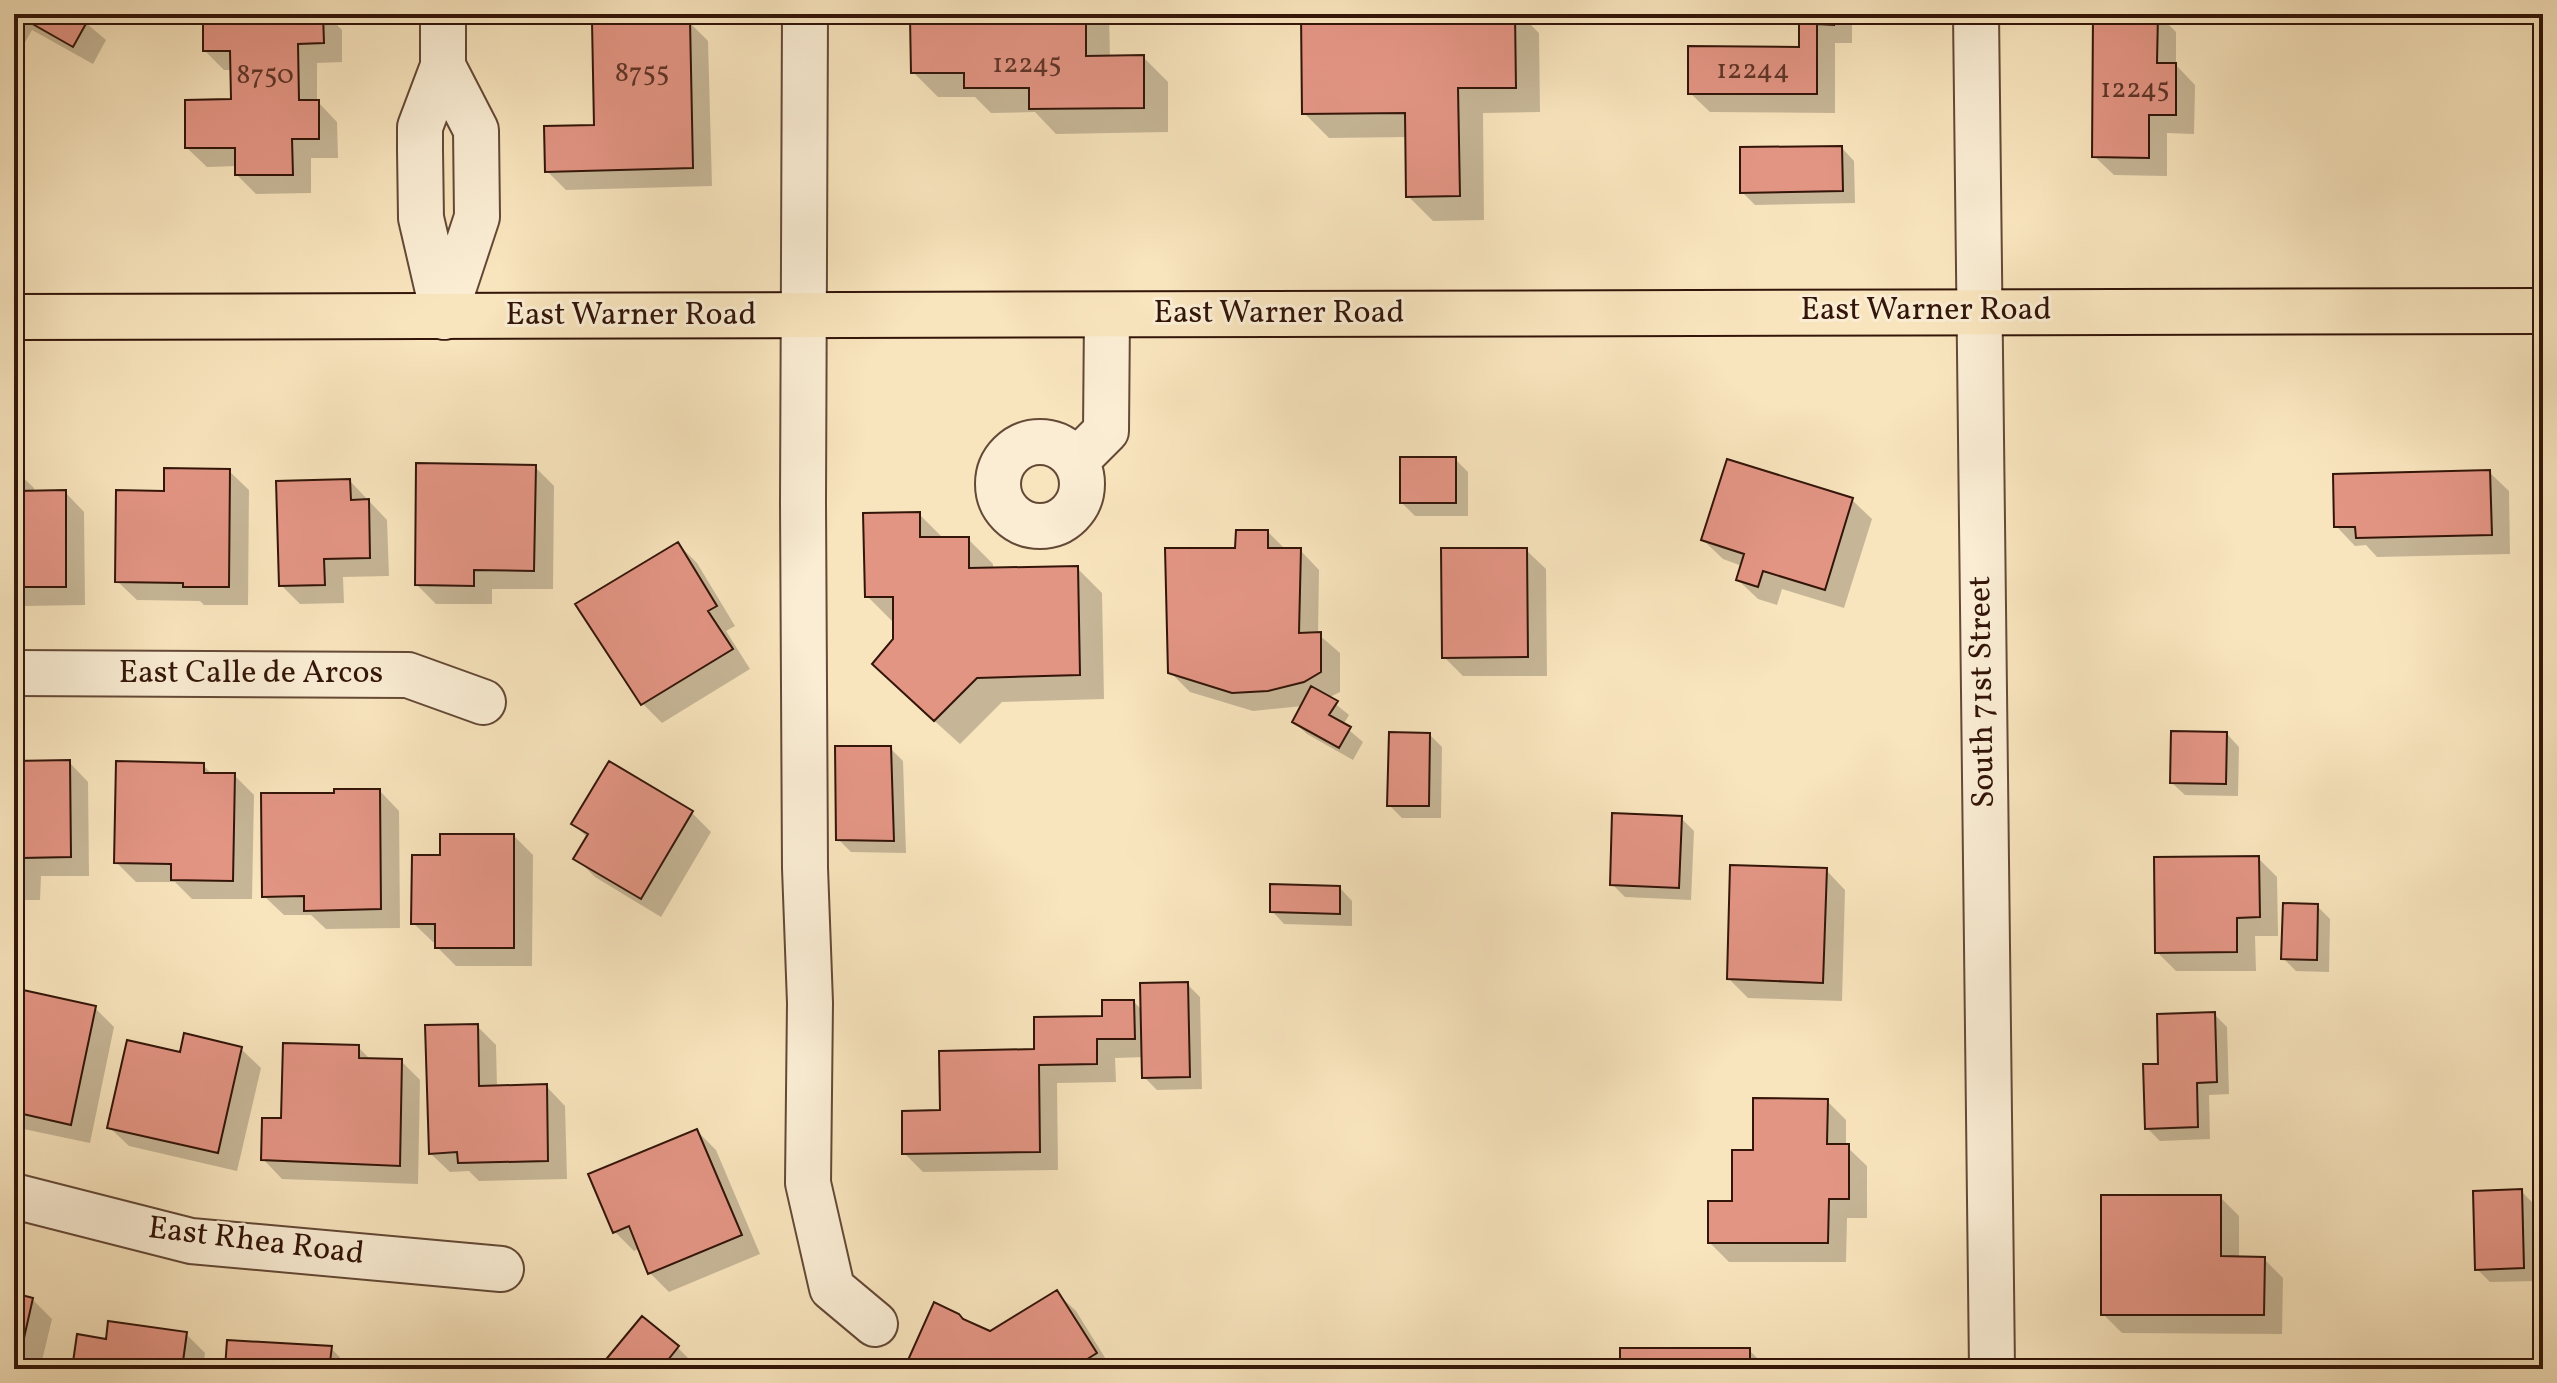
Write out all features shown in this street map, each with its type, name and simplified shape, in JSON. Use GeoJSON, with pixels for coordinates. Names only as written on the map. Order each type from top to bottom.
{"type":"FeatureCollection","features":[{"type":"Feature","properties":{"kind":"main road","name":"East Warner Road"},"geometry":{"type":"LineString","coordinates":[[14,317],[2543,311]]}},
{"type":"Feature","properties":{"kind":"street"},"geometry":{"type":"LineString","coordinates":[[443,14],[443,66],[420,127],[420,150],[421,218],[444,317]]}},
{"type":"Feature","properties":{"kind":"street"},"geometry":{"type":"LineString","coordinates":[[805,14],[805,868],[810,1003],[808,1183],[832,1288],[875,1324]]}},
{"type":"Feature","properties":{"kind":"street","name":"South 71st Street"},"geometry":{"type":"LineString","coordinates":[[1976,14],[1992,1369]]}},
{"type":"Feature","properties":{"kind":"street"},"geometry":{"type":"LineString","coordinates":[[443,66],[476,130],[477,217],[444,317]]}},
{"type":"Feature","properties":{"kind":"street"},"geometry":{"type":"LineString","coordinates":[[420,150],[476,150]]}},
{"type":"Feature","properties":{"kind":"street"},"geometry":{"type":"LineString","coordinates":[[1076,461],[1106,431],[1107,315]]}},
{"type":"Feature","properties":{"kind":"street","name":"East Calle de Arcos"},"geometry":{"type":"LineString","coordinates":[[14,673],[408,675],[483,702]]}},
{"type":"Feature","properties":{"kind":"street","name":"East Rhea Road"},"geometry":{"type":"LineString","coordinates":[[14,1196],[191,1241],[501,1269]]}},
{"type":"Feature","properties":{"kind":"building"},"geometry":{"type":"Polygon","coordinates":[[[15,14],[78,14],[88,20],[73,47],[15,14]]]}},
{"type":"Feature","properties":{"kind":"building"},"geometry":{"type":"Polygon","coordinates":[[[203,14],[323,14],[324,43],[298,44],[299,100],[319,100],[319,139],[292,139],[293,175],[235,175],[235,148],[185,148],[185,100],[231,99],[230,51],[203,51],[203,14]]]}},
{"type":"Feature","properties":{"kind":"building"},"geometry":{"type":"Polygon","coordinates":[[[914,14],[1086,14],[1086,56],[1144,55],[1144,108],[1029,109],[1029,88],[964,88],[964,73],[911,73],[910,18],[914,18],[914,14]]]}},
{"type":"Feature","properties":{"kind":"building"},"geometry":{"type":"Polygon","coordinates":[[[1301,14],[1515,14],[1516,88],[1458,88],[1460,196],[1406,197],[1405,113],[1302,114],[1301,14]]]}},
{"type":"Feature","properties":{"kind":"building"},"geometry":{"type":"Polygon","coordinates":[[[1799,14],[1834,14],[1834,25],[1817,24],[1817,94],[1688,94],[1688,46],[1799,47],[1799,14]]]}},
{"type":"Feature","properties":{"kind":"building"},"geometry":{"type":"Polygon","coordinates":[[[2093,14],[2158,14],[2157,63],[2176,63],[2176,115],[2149,115],[2149,158],[2092,157],[2093,14]]]}},
{"type":"Feature","properties":{"kind":"building"},"geometry":{"type":"Polygon","coordinates":[[[690,20],[693,168],[545,172],[544,126],[594,125],[592,22],[690,20]]]}},
{"type":"Feature","properties":{"kind":"building"},"geometry":{"type":"Polygon","coordinates":[[[1842,146],[1843,191],[1740,193],[1740,147],[1842,146]]]}},
{"type":"Feature","properties":{"kind":"building"},"geometry":{"type":"Polygon","coordinates":[[[1400,457],[1456,457],[1456,503],[1400,503],[1400,457]]]}},
{"type":"Feature","properties":{"kind":"building"},"geometry":{"type":"Polygon","coordinates":[[[1727,459],[1853,498],[1825,590],[1763,571],[1758,587],[1736,580],[1744,554],[1701,540],[1727,459]]]}},
{"type":"Feature","properties":{"kind":"building"},"geometry":{"type":"Polygon","coordinates":[[[416,463],[536,465],[534,571],[474,570],[474,586],[415,585],[416,463]]]}},
{"type":"Feature","properties":{"kind":"building"},"geometry":{"type":"Polygon","coordinates":[[[14,467],[16,491],[66,490],[66,587],[14,587],[14,467]]]}},
{"type":"Feature","properties":{"kind":"building"},"geometry":{"type":"Polygon","coordinates":[[[164,468],[230,469],[229,587],[115,582],[116,490],[164,491],[164,468]]]}},
{"type":"Feature","properties":{"kind":"building"},"geometry":{"type":"Polygon","coordinates":[[[2490,470],[2492,535],[2356,538],[2355,527],[2334,527],[2333,474],[2490,470]]]}},
{"type":"Feature","properties":{"kind":"building"},"geometry":{"type":"Polygon","coordinates":[[[350,479],[351,500],[369,499],[370,558],[324,559],[325,585],[279,586],[276,481],[350,479]]]}},
{"type":"Feature","properties":{"kind":"building"},"geometry":{"type":"Polygon","coordinates":[[[920,512],[920,537],[969,537],[969,568],[1078,566],[1080,675],[977,678],[934,721],[872,664],[893,639],[893,597],[865,597],[863,513],[920,512]]]}},
{"type":"Feature","properties":{"kind":"building"},"geometry":{"type":"Polygon","coordinates":[[[1236,530],[1268,530],[1268,548],[1301,548],[1299,633],[1321,632],[1321,672],[1304,682],[1268,691],[1232,693],[1168,673],[1165,548],[1235,548],[1236,530]]]}},
{"type":"Feature","properties":{"kind":"building"},"geometry":{"type":"Polygon","coordinates":[[[678,542],[717,606],[708,611],[733,649],[641,705],[575,604],[678,542]]]}},
{"type":"Feature","properties":{"kind":"building"},"geometry":{"type":"Polygon","coordinates":[[[1441,548],[1527,548],[1528,657],[1442,658],[1441,548]]]}},
{"type":"Feature","properties":{"kind":"building"},"geometry":{"type":"Polygon","coordinates":[[[1311,686],[1338,701],[1329,715],[1351,727],[1339,748],[1292,722],[1311,686]]]}},
{"type":"Feature","properties":{"kind":"building"},"geometry":{"type":"Polygon","coordinates":[[[2171,731],[2227,732],[2226,784],[2170,783],[2171,731]]]}},
{"type":"Feature","properties":{"kind":"building"},"geometry":{"type":"Polygon","coordinates":[[[1389,732],[1430,733],[1429,806],[1387,806],[1389,732]]]}},
{"type":"Feature","properties":{"kind":"building"},"geometry":{"type":"Polygon","coordinates":[[[835,746],[891,746],[894,841],[836,840],[835,746]]]}},
{"type":"Feature","properties":{"kind":"building"},"geometry":{"type":"Polygon","coordinates":[[[70,760],[71,857],[22,858],[21,882],[14,882],[14,761],[70,760]]]}},
{"type":"Feature","properties":{"kind":"building"},"geometry":{"type":"Polygon","coordinates":[[[116,761],[204,763],[204,773],[235,773],[233,881],[171,880],[171,864],[114,863],[116,761]]]}},
{"type":"Feature","properties":{"kind":"building"},"geometry":{"type":"Polygon","coordinates":[[[609,761],[693,811],[641,899],[573,859],[588,834],[571,824],[609,761]]]}},
{"type":"Feature","properties":{"kind":"building"},"geometry":{"type":"Polygon","coordinates":[[[334,789],[380,789],[381,909],[304,911],[304,896],[262,897],[261,793],[334,793],[334,789]]]}},
{"type":"Feature","properties":{"kind":"building"},"geometry":{"type":"Polygon","coordinates":[[[1612,813],[1682,816],[1679,888],[1610,885],[1612,813]]]}},
{"type":"Feature","properties":{"kind":"building"},"geometry":{"type":"Polygon","coordinates":[[[440,834],[514,834],[514,948],[435,948],[435,924],[411,924],[412,855],[440,855],[440,834]]]}},
{"type":"Feature","properties":{"kind":"building"},"geometry":{"type":"Polygon","coordinates":[[[2259,856],[2260,917],[2237,918],[2237,952],[2155,953],[2154,857],[2259,856]]]}},
{"type":"Feature","properties":{"kind":"building"},"geometry":{"type":"Polygon","coordinates":[[[1730,865],[1827,868],[1823,983],[1727,979],[1730,865]]]}},
{"type":"Feature","properties":{"kind":"building"},"geometry":{"type":"Polygon","coordinates":[[[1270,884],[1340,886],[1340,914],[1270,912],[1270,884]]]}},
{"type":"Feature","properties":{"kind":"building"},"geometry":{"type":"Polygon","coordinates":[[[2283,903],[2318,904],[2317,960],[2281,959],[2283,903]]]}},
{"type":"Feature","properties":{"kind":"building"},"geometry":{"type":"Polygon","coordinates":[[[1188,982],[1190,1077],[1142,1078],[1140,983],[1188,982]]]}},
{"type":"Feature","properties":{"kind":"building"},"geometry":{"type":"Polygon","coordinates":[[[14,988],[96,1006],[71,1125],[14,1112],[14,988]]]}},
{"type":"Feature","properties":{"kind":"building"},"geometry":{"type":"Polygon","coordinates":[[[1102,1000],[1134,1000],[1135,1039],[1097,1039],[1097,1064],[1039,1065],[1040,1152],[902,1154],[902,1111],[940,1110],[939,1051],[1034,1049],[1034,1017],[1102,1016],[1102,1000]]]}},
{"type":"Feature","properties":{"kind":"building"},"geometry":{"type":"Polygon","coordinates":[[[2215,1012],[2217,1082],[2197,1083],[2198,1127],[2145,1129],[2143,1064],[2158,1064],[2157,1014],[2215,1012]]]}},
{"type":"Feature","properties":{"kind":"building"},"geometry":{"type":"Polygon","coordinates":[[[478,1024],[479,1086],[547,1084],[548,1161],[458,1163],[457,1152],[429,1154],[425,1025],[478,1024]]]}},
{"type":"Feature","properties":{"kind":"building"},"geometry":{"type":"Polygon","coordinates":[[[184,1033],[242,1047],[218,1153],[107,1128],[127,1040],[180,1052],[184,1033]]]}},
{"type":"Feature","properties":{"kind":"building"},"geometry":{"type":"Polygon","coordinates":[[[283,1043],[359,1045],[359,1058],[402,1059],[400,1166],[261,1160],[262,1118],[281,1118],[283,1043]]]}},
{"type":"Feature","properties":{"kind":"building"},"geometry":{"type":"Polygon","coordinates":[[[1753,1098],[1828,1099],[1827,1144],[1849,1144],[1849,1199],[1829,1199],[1828,1243],[1708,1243],[1708,1201],[1732,1201],[1732,1150],[1753,1150],[1753,1098]]]}},
{"type":"Feature","properties":{"kind":"building"},"geometry":{"type":"Polygon","coordinates":[[[697,1129],[742,1235],[648,1274],[629,1226],[613,1233],[588,1174],[697,1129]]]}},
{"type":"Feature","properties":{"kind":"building"},"geometry":{"type":"Polygon","coordinates":[[[2522,1189],[2524,1268],[2475,1270],[2473,1191],[2522,1189]]]}},
{"type":"Feature","properties":{"kind":"building"},"geometry":{"type":"Polygon","coordinates":[[[2101,1195],[2221,1195],[2221,1256],[2265,1257],[2264,1315],[2101,1315],[2101,1195]]]}},
{"type":"Feature","properties":{"kind":"building"},"geometry":{"type":"Polygon","coordinates":[[[1057,1290],[1097,1353],[1071,1369],[904,1369],[934,1302],[990,1331],[1057,1290]]]}},
{"type":"Feature","properties":{"kind":"building"},"geometry":{"type":"Polygon","coordinates":[[[14,1293],[33,1298],[17,1369],[14,1369],[14,1293]]]}},
{"type":"Feature","properties":{"kind":"building"},"geometry":{"type":"Polygon","coordinates":[[[642,1316],[679,1346],[668,1360],[680,1369],[598,1369],[642,1316]]]}},
{"type":"Feature","properties":{"kind":"building"},"geometry":{"type":"Polygon","coordinates":[[[108,1321],[187,1332],[182,1369],[72,1369],[77,1334],[106,1339],[108,1321]]]}},
{"type":"Feature","properties":{"kind":"building"},"geometry":{"type":"Polygon","coordinates":[[[227,1340],[332,1346],[330,1362],[358,1364],[358,1369],[225,1369],[227,1340]]]}},
{"type":"Feature","properties":{"kind":"building"},"geometry":{"type":"Polygon","coordinates":[[[1620,1348],[1750,1348],[1750,1369],[1620,1369],[1620,1348]]]}}]}
